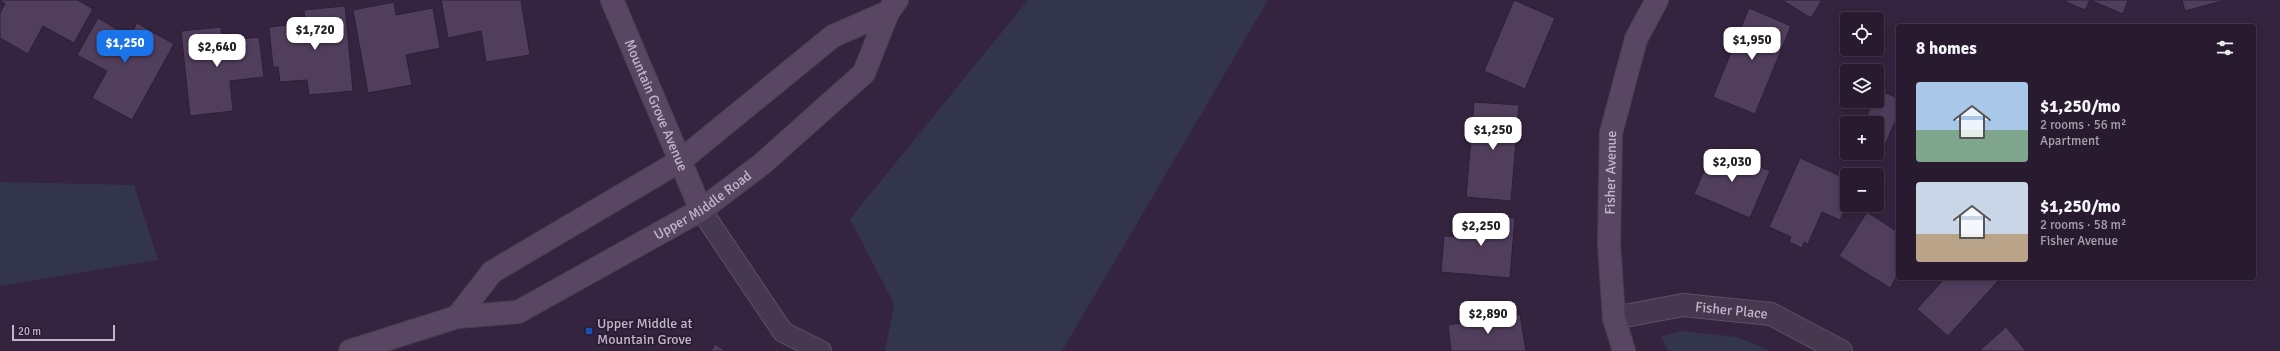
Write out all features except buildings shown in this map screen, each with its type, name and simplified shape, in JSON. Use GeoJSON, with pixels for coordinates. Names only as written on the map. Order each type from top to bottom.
{"type":"FeatureCollection","features":[{"type":"Feature","properties":{"kind":"main road","name":"Mountain Grove Avenue"},"geometry":{"type":"LineString","coordinates":[[612,0],[701,210]]}},
{"type":"Feature","properties":{"kind":"main road","name":"Fisher Avenue"},"geometry":{"type":"LineString","coordinates":[[1624,351],[1614,318],[1609,244],[1611,132],[1636,39],[1657,0]]}},
{"type":"Feature","properties":{"kind":"main road","name":"Upper Middle Road"},"geometry":{"type":"LineString","coordinates":[[458,317],[492,272],[680,162],[833,36],[893,6]]}},
{"type":"Feature","properties":{"kind":"main road","name":"Upper Middle Road"},"geometry":{"type":"LineString","coordinates":[[350,351],[458,317],[518,312],[701,210],[762,164],[864,72],[893,6]]}},
{"type":"Feature","properties":{"kind":"street","name":"Fisher Place"},"geometry":{"type":"LineString","coordinates":[[1614,318],[1683,305],[1771,314],[1841,351]]}},
{"type":"Feature","properties":{"kind":"lane"},"geometry":{"type":"LineString","coordinates":[[701,210],[783,332],[822,351]]}},
{"type":"Feature","properties":{"kind":"shaded area"},"geometry":{"type":"Polygon","coordinates":[[[1028,0],[1268,0],[1062,351],[885,351],[894,304],[850,219],[1028,0]]]}},
{"type":"Feature","properties":{"kind":"shaded area"},"geometry":{"type":"Polygon","coordinates":[[[0,182],[134,185],[158,260],[0,286],[0,182]]]}},
{"type":"Feature","properties":{"kind":"shaded area"},"geometry":{"type":"Polygon","coordinates":[[[1682,331],[1737,337],[1770,351],[1668,351],[1661,336],[1682,331]]]}},
{"type":"Feature","properties":{"kind":"place","name":"Upper Middle at Mountain Grove"},"geometry":{"type":"Point","coordinates":[589,331]}}]}
